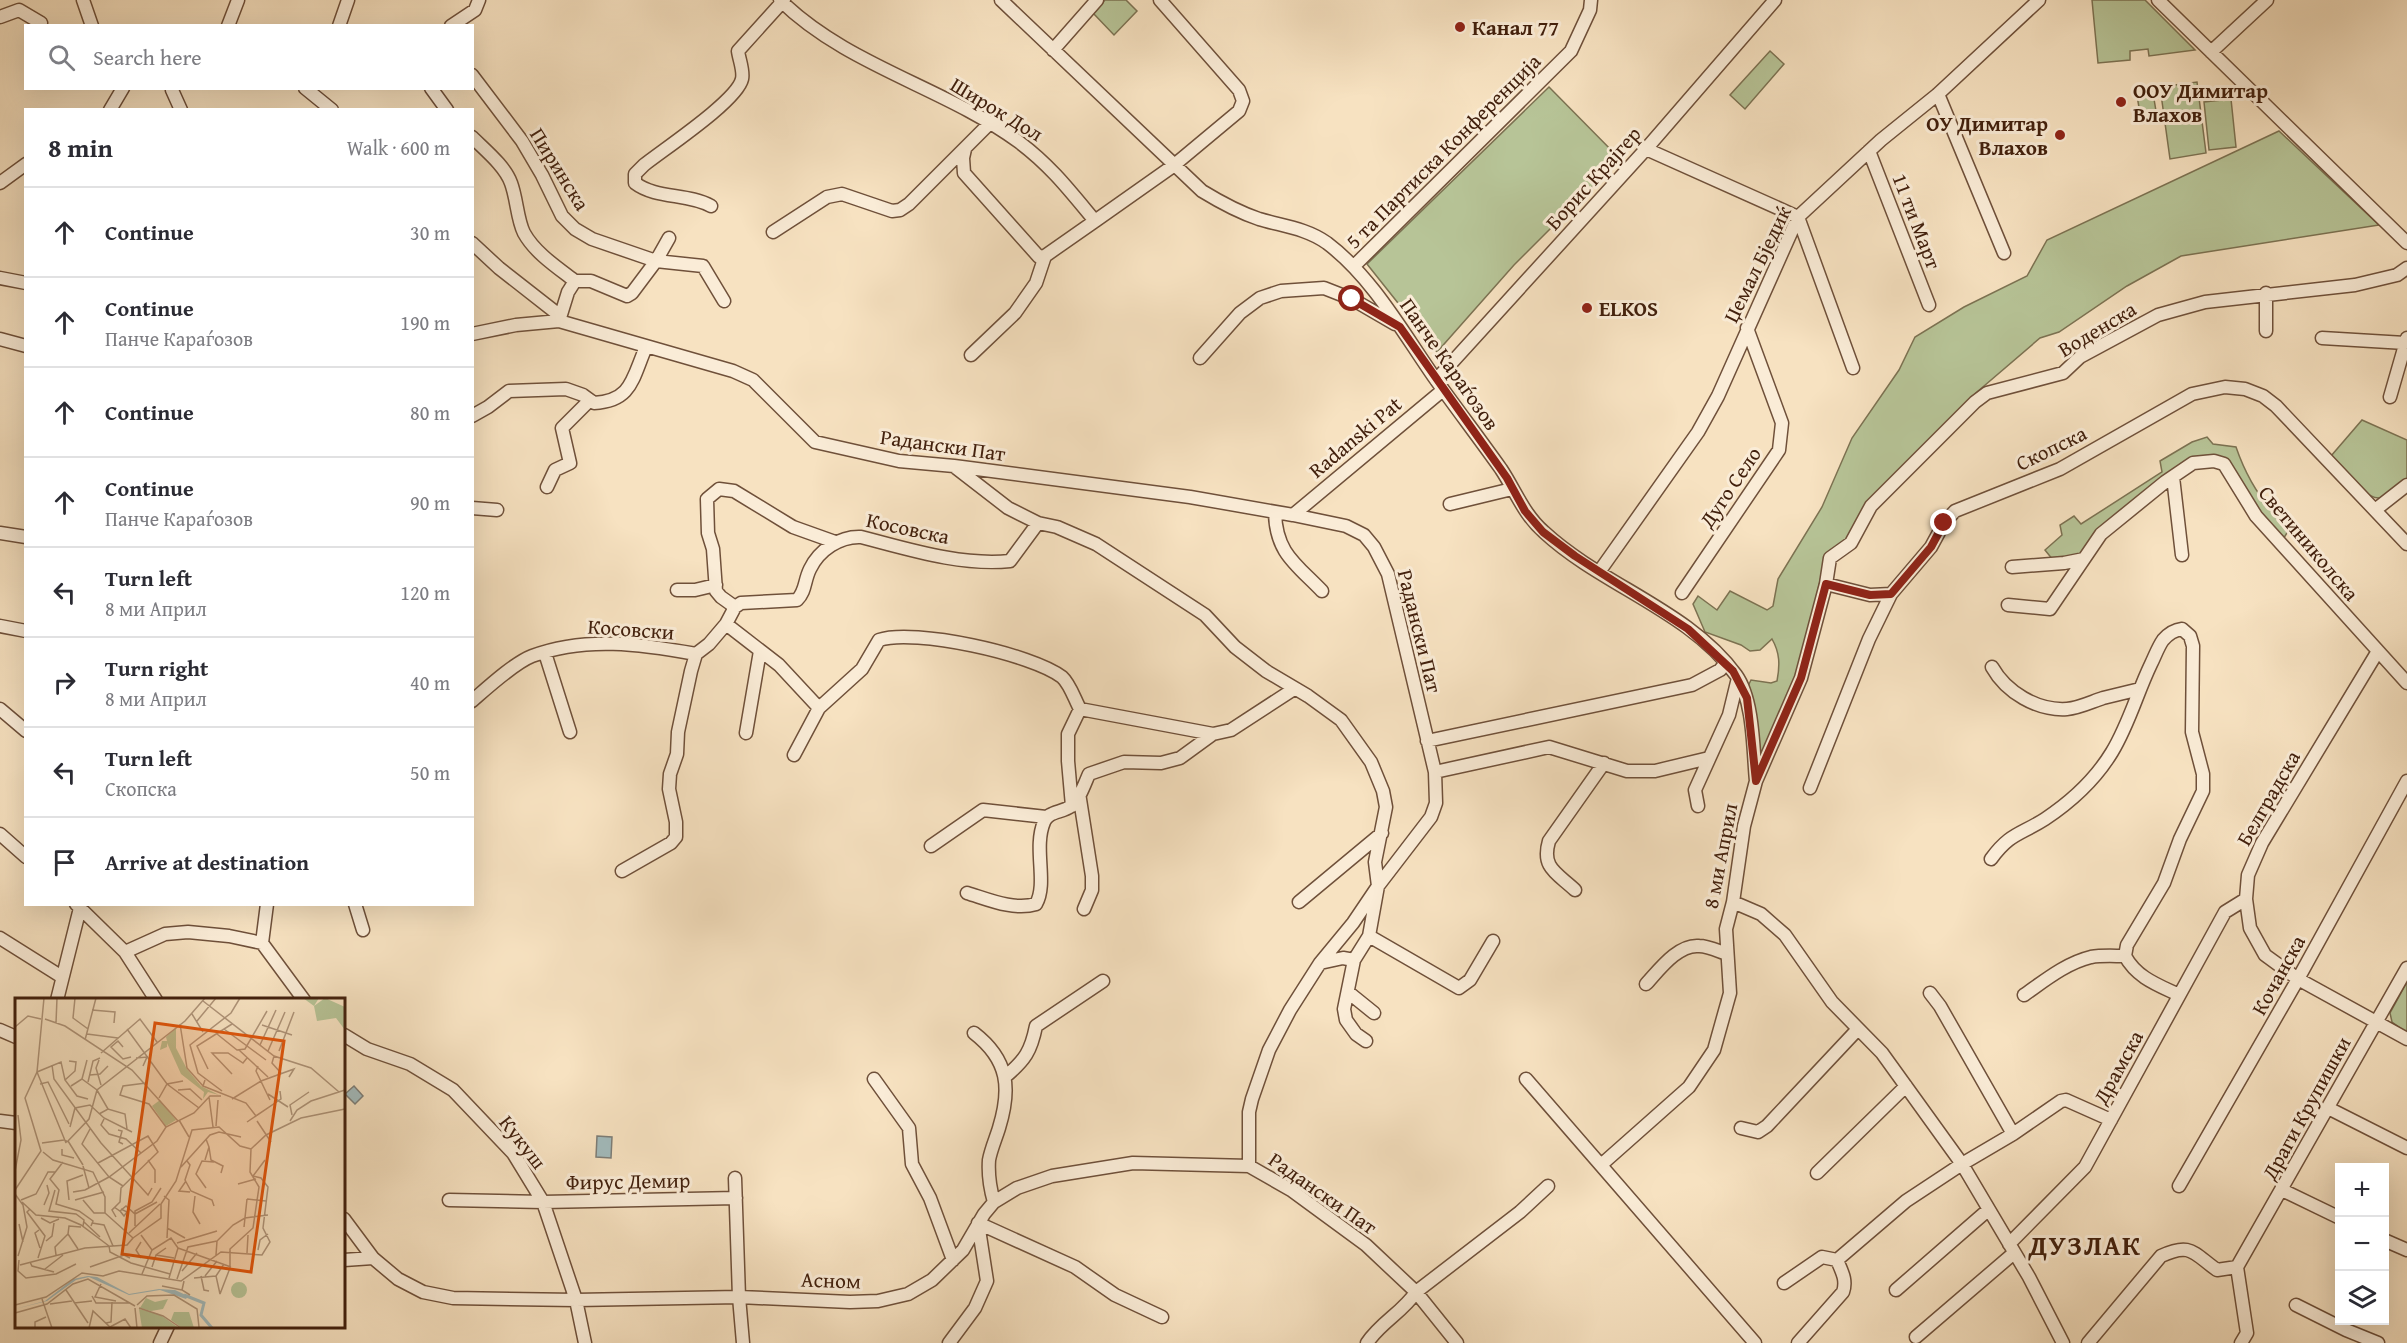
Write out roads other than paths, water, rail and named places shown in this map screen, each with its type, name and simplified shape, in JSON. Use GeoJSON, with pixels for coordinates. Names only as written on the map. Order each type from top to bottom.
{"type":"FeatureCollection","features":[{"type":"Feature","properties":{"kind":"street"},"geometry":{"type":"LineString","coordinates":[[83,0],[91,24]]}},
{"type":"Feature","properties":{"kind":"street"},"geometry":{"type":"LineString","coordinates":[[229,24],[238,0]]}},
{"type":"Feature","properties":{"kind":"street"},"geometry":{"type":"LineString","coordinates":[[340,24],[348,0]]}},
{"type":"Feature","properties":{"kind":"street"},"geometry":{"type":"LineString","coordinates":[[454,24],[475,9],[480,0]]}},
{"type":"Feature","properties":{"kind":"street","name":"Панче Караѓозов"},"geometry":{"type":"LineString","coordinates":[[1001,0],[1173,166],[1202,191],[1228,206],[1259,219],[1296,227],[1325,242],[1354,266],[1501,469],[1525,511],[1543,532],[1599,572],[1688,629],[1726,663]]}},
{"type":"Feature","properties":{"kind":"street"},"geometry":{"type":"LineString","coordinates":[[1053,50],[1097,0]]}},
{"type":"Feature","properties":{"kind":"street"},"geometry":{"type":"LineString","coordinates":[[965,148],[964,173],[1039,257],[1045,256],[1173,166],[1239,111],[1243,100],[1239,90],[1160,0]]}},
{"type":"Feature","properties":{"kind":"street","name":"5 та Партиска Конференција"},"geometry":{"type":"LineString","coordinates":[[1354,266],[1571,51],[1590,10],[1591,0]]}},
{"type":"Feature","properties":{"kind":"street","name":"Борис Крајгер"},"geometry":{"type":"LineString","coordinates":[[1440,385],[1775,0]]}},
{"type":"Feature","properties":{"kind":"street","name":"Џемал Бједиќ"},"geometry":{"type":"LineString","coordinates":[[1599,572],[1698,432],[1718,396],[1798,217],[1869,151],[1938,94],[2038,0]]}},
{"type":"Feature","properties":{"kind":"street"},"geometry":{"type":"LineString","coordinates":[[2158,0],[2407,243]]}},
{"type":"Feature","properties":{"kind":"street"},"geometry":{"type":"LineString","coordinates":[[2211,52],[2267,0]]}},
{"type":"Feature","properties":{"kind":"street"},"geometry":{"type":"LineString","coordinates":[[711,206],[699,200],[643,190],[635,183],[634,174],[734,94],[742,79],[738,51],[782,1]]}},
{"type":"Feature","properties":{"kind":"street","name":"Широк Дол"},"geometry":{"type":"LineString","coordinates":[[782,1],[831,41],[990,123],[1049,165],[1095,222]]}},
{"type":"Feature","properties":{"kind":"street"},"geometry":{"type":"LineString","coordinates":[[0,17],[19,10],[41,23]]}},
{"type":"Feature","properties":{"kind":"street","name":"Пиринска"},"geometry":{"type":"LineString","coordinates":[[474,78],[522,141],[562,216],[575,229],[592,239],[656,261],[703,266],[724,301]]}},
{"type":"Feature","properties":{"kind":"street"},"geometry":{"type":"LineString","coordinates":[[111,108],[122,90]]}},
{"type":"Feature","properties":{"kind":"street"},"geometry":{"type":"LineString","coordinates":[[171,90],[180,108]]}},
{"type":"Feature","properties":{"kind":"street"},"geometry":{"type":"LineString","coordinates":[[307,90],[330,108]]}},
{"type":"Feature","properties":{"kind":"street"},"geometry":{"type":"LineString","coordinates":[[432,90],[446,108]]}},
{"type":"Feature","properties":{"kind":"street"},"geometry":{"type":"LineString","coordinates":[[1938,94],[2004,253]]}},
{"type":"Feature","properties":{"kind":"street"},"geometry":{"type":"LineString","coordinates":[[773,232],[827,197],[836,195],[842,194],[892,211],[900,210],[909,204],[990,123]]}},
{"type":"Feature","properties":{"kind":"street"},"geometry":{"type":"LineString","coordinates":[[474,139],[503,169],[511,181],[523,232],[554,265],[575,281],[591,281],[627,296],[632,293],[656,261],[669,238]]}},
{"type":"Feature","properties":{"kind":"street"},"geometry":{"type":"LineString","coordinates":[[1646,149],[1798,217],[1853,368]]}},
{"type":"Feature","properties":{"kind":"street","name":"11 ти Март"},"geometry":{"type":"LineString","coordinates":[[1869,151],[1929,305]]}},
{"type":"Feature","properties":{"kind":"street"},"geometry":{"type":"LineString","coordinates":[[0,183],[24,165]]}},
{"type":"Feature","properties":{"kind":"street"},"geometry":{"type":"LineString","coordinates":[[474,245],[559,318],[568,291],[575,281]]}},
{"type":"Feature","properties":{"kind":"street"},"geometry":{"type":"LineString","coordinates":[[971,355],[1015,313],[1036,283],[1045,256]]}},
{"type":"Feature","properties":{"kind":"street","name":"Воденска"},"geometry":{"type":"LineString","coordinates":[[1826,584],[1830,558],[1851,543],[1871,506],[1975,402],[1987,393],[2063,373],[2080,357],[2158,315],[2205,302],[2266,293],[2310,291],[2355,285],[2397,275],[2407,268]]}},
{"type":"Feature","properties":{"kind":"street"},"geometry":{"type":"LineString","coordinates":[[0,278],[24,283]]}},
{"type":"Feature","properties":{"kind":"street"},"geometry":{"type":"LineString","coordinates":[[1200,358],[1240,313],[1260,298],[1281,291],[1324,288],[1352,299],[1400,327]]}},
{"type":"Feature","properties":{"kind":"street"},"geometry":{"type":"LineString","coordinates":[[2266,293],[2266,331]]}},
{"type":"Feature","properties":{"kind":"street","name":"Радански Пат"},"geometry":{"type":"LineString","coordinates":[[474,334],[559,318],[646,347],[733,371],[753,380],[815,442],[899,461],[1190,497],[1275,513],[1293,514],[1346,526],[1364,535],[1383,560],[1435,772],[1436,803],[1431,817],[1353,923],[1320,963],[1290,1010],[1269,1050],[1249,1113],[1249,1166],[1291,1190],[1366,1245],[1416,1292],[1457,1343]]}},
{"type":"Feature","properties":{"kind":"street","name":"Дуго Село"},"geometry":{"type":"LineString","coordinates":[[1682,593],[1779,450],[1782,423],[1747,328]]}},
{"type":"Feature","properties":{"kind":"street"},"geometry":{"type":"LineString","coordinates":[[2322,338],[2406,341],[2390,397]]}},
{"type":"Feature","properties":{"kind":"street"},"geometry":{"type":"LineString","coordinates":[[0,339],[24,345]]}},
{"type":"Feature","properties":{"kind":"street"},"geometry":{"type":"LineString","coordinates":[[474,415],[509,391],[566,389],[583,395],[594,403],[611,402],[625,394],[646,347]]}},
{"type":"Feature","properties":{"kind":"street","name":"Radanski Pat"},"geometry":{"type":"LineString","coordinates":[[1293,514],[1440,385]]}},
{"type":"Feature","properties":{"kind":"street","name":"Скопска"},"geometry":{"type":"LineString","coordinates":[[1810,788],[1869,639],[1891,594],[1931,547],[1944,523],[1955,511],[2060,469],[2192,394],[2225,387],[2245,389],[2270,401],[2407,544]]}},
{"type":"Feature","properties":{"kind":"street"},"geometry":{"type":"LineString","coordinates":[[547,487],[555,470],[570,463],[562,428],[590,400]]}},
{"type":"Feature","properties":{"kind":"street","name":"Светиниколска"},"geometry":{"type":"LineString","coordinates":[[2008,605],[2050,609],[2101,534],[2193,463],[2214,461],[2224,464],[2256,516],[2407,683]]}},
{"type":"Feature","properties":{"kind":"street"},"geometry":{"type":"LineString","coordinates":[[954,466],[975,485],[1008,508],[1096,544],[1205,615],[1235,647],[1341,720],[1371,762],[1383,791],[1386,807],[1375,862],[1378,886],[1369,936],[1354,960],[1344,1009],[1346,1020],[1356,1034],[1366,1041]]}},
{"type":"Feature","properties":{"kind":"street"},"geometry":{"type":"LineString","coordinates":[[2173,477],[2182,555]]}},
{"type":"Feature","properties":{"kind":"street"},"geometry":{"type":"LineString","coordinates":[[2375,510],[2407,485]]}},
{"type":"Feature","properties":{"kind":"street"},"geometry":{"type":"LineString","coordinates":[[622,871],[671,843],[676,837],[676,822],[669,789],[670,774],[677,754],[682,708],[696,654],[709,644],[726,624],[735,607],[718,595],[707,499],[719,489],[734,491],[793,527],[835,542]]}},
{"type":"Feature","properties":{"kind":"street"},"geometry":{"type":"LineString","coordinates":[[1450,504],[1512,489]]}},
{"type":"Feature","properties":{"kind":"street"},"geometry":{"type":"LineString","coordinates":[[474,508],[497,510]]}},
{"type":"Feature","properties":{"kind":"street"},"geometry":{"type":"LineString","coordinates":[[1275,513],[1276,530],[1283,551],[1322,591]]}},
{"type":"Feature","properties":{"kind":"street","name":"Косовска"},"geometry":{"type":"LineString","coordinates":[[735,607],[741,603],[797,600],[804,594],[811,567],[835,542],[848,536],[958,558],[998,562],[1010,561],[1038,522]]}},
{"type":"Feature","properties":{"kind":"street"},"geometry":{"type":"LineString","coordinates":[[0,533],[24,537]]}},
{"type":"Feature","properties":{"kind":"street"},"geometry":{"type":"LineString","coordinates":[[2012,567],[2084,559]]}},
{"type":"Feature","properties":{"kind":"street"},"geometry":{"type":"LineString","coordinates":[[1826,584],[1870,595],[1891,594]]}},
{"type":"Feature","properties":{"kind":"street","name":"8 ми Април"},"geometry":{"type":"LineString","coordinates":[[1601,1165],[1689,1087],[1714,1050],[1730,993],[1727,918],[1733,902],[1744,826],[1756,781],[1801,678],[1826,584]]}},
{"type":"Feature","properties":{"kind":"street"},"geometry":{"type":"LineString","coordinates":[[677,590],[695,590],[716,585]]}},
{"type":"Feature","properties":{"kind":"street"},"geometry":{"type":"LineString","coordinates":[[726,624],[779,665],[819,708]]}},
{"type":"Feature","properties":{"kind":"street"},"geometry":{"type":"LineString","coordinates":[[0,626],[24,631]]}},
{"type":"Feature","properties":{"kind":"street"},"geometry":{"type":"LineString","coordinates":[[1991,859],[2013,836],[2070,802],[2097,775],[2118,743],[2163,641],[2173,631],[2182,629],[2190,636],[2193,646],[2192,732],[2202,774],[2203,791],[2180,839],[2164,883],[2127,945],[2125,956],[2131,967],[2142,977],[2179,995]]}},
{"type":"Feature","properties":{"kind":"street"},"geometry":{"type":"LineString","coordinates":[[794,755],[819,708],[862,669],[879,640],[890,636],[923,637],[1016,655],[1040,664],[1064,678],[1080,709]]}},
{"type":"Feature","properties":{"kind":"street","name":"Косовски"},"geometry":{"type":"LineString","coordinates":[[474,699],[488,686],[530,657],[577,645],[614,643],[696,654]]}},
{"type":"Feature","properties":{"kind":"street"},"geometry":{"type":"LineString","coordinates":[[746,733],[760,651]]}},
{"type":"Feature","properties":{"kind":"street","name":"Белградска"},"geometry":{"type":"LineString","coordinates":[[2378,651],[2262,843],[2248,875],[2246,899],[2250,928],[2265,955],[2298,979],[2407,1039]]}},
{"type":"Feature","properties":{"kind":"street"},"geometry":{"type":"LineString","coordinates":[[545,653],[570,732]]}},
{"type":"Feature","properties":{"kind":"street"},"geometry":{"type":"LineString","coordinates":[[1427,741],[1692,685],[1720,670],[1726,663],[1738,678],[1747,698],[1756,781]]}},
{"type":"Feature","properties":{"kind":"street"},"geometry":{"type":"LineString","coordinates":[[1992,667],[1998,679],[2008,687],[2027,699],[2050,708],[2076,707],[2140,689]]}},
{"type":"Feature","properties":{"kind":"street"},"geometry":{"type":"LineString","coordinates":[[1698,806],[1695,790],[1729,715],[1738,678]]}},
{"type":"Feature","properties":{"kind":"street"},"geometry":{"type":"LineString","coordinates":[[1080,709],[1213,734],[1231,730],[1294,689]]}},
{"type":"Feature","properties":{"kind":"street"},"geometry":{"type":"LineString","coordinates":[[0,709],[24,729]]}},
{"type":"Feature","properties":{"kind":"street"},"geometry":{"type":"LineString","coordinates":[[1072,806],[1068,734],[1080,709]]}},
{"type":"Feature","properties":{"kind":"street"},"geometry":{"type":"LineString","coordinates":[[931,846],[983,810],[1046,817],[1072,806],[1089,774],[1124,762],[1161,763],[1180,758],[1213,734]]}},
{"type":"Feature","properties":{"kind":"street"},"geometry":{"type":"LineString","coordinates":[[1435,772],[1549,747],[1627,771],[1655,771],[1709,758]]}},
{"type":"Feature","properties":{"kind":"street"},"geometry":{"type":"LineString","coordinates":[[1575,890],[1547,865],[1545,854],[1549,841],[1604,763]]}},
{"type":"Feature","properties":{"kind":"street","name":"Кочанска"},"geometry":{"type":"LineString","coordinates":[[2179,1186],[2298,979],[2407,781]]}},
{"type":"Feature","properties":{"kind":"street"},"geometry":{"type":"LineString","coordinates":[[1079,793],[1092,876],[1092,890],[1084,909]]}},
{"type":"Feature","properties":{"kind":"street"},"geometry":{"type":"LineString","coordinates":[[967,893],[1003,904],[1028,907],[1035,904],[1040,897],[1038,857],[1042,825],[1046,817]]}},
{"type":"Feature","properties":{"kind":"street"},"geometry":{"type":"LineString","coordinates":[[1299,902],[1382,833]]}},
{"type":"Feature","properties":{"kind":"street"},"geometry":{"type":"LineString","coordinates":[[0,834],[24,855]]}},
{"type":"Feature","properties":{"kind":"street","name":"Драмска"},"geometry":{"type":"LineString","coordinates":[[1916,1337],[2012,1249],[2085,1167],[2225,912],[2246,899]]}},
{"type":"Feature","properties":{"kind":"street"},"geometry":{"type":"LineString","coordinates":[[1733,902],[1761,914],[1785,935],[1832,1002],[1882,1053],[1962,1164],[2063,1343]]}},
{"type":"Feature","properties":{"kind":"street"},"geometry":{"type":"LineString","coordinates":[[79,906],[125,952],[155,998]]}},
{"type":"Feature","properties":{"kind":"street"},"geometry":{"type":"LineString","coordinates":[[57,998],[79,906]]}},
{"type":"Feature","properties":{"kind":"street"},"geometry":{"type":"LineString","coordinates":[[262,944],[267,906]]}},
{"type":"Feature","properties":{"kind":"street"},"geometry":{"type":"LineString","coordinates":[[356,906],[363,930]]}},
{"type":"Feature","properties":{"kind":"street"},"geometry":{"type":"LineString","coordinates":[[125,952],[165,934],[188,932],[229,936],[262,944],[303,998]]}},
{"type":"Feature","properties":{"kind":"street"},"geometry":{"type":"LineString","coordinates":[[1369,936],[1459,988],[1470,980],[1493,941]]}},
{"type":"Feature","properties":{"kind":"street"},"geometry":{"type":"LineString","coordinates":[[0,938],[62,977]]}},
{"type":"Feature","properties":{"kind":"street"},"geometry":{"type":"LineString","coordinates":[[1646,984],[1671,957],[1684,950],[1698,945],[1727,954]]}},
{"type":"Feature","properties":{"kind":"street"},"geometry":{"type":"LineString","coordinates":[[2024,995],[2081,960],[2100,956],[2125,956]]}},
{"type":"Feature","properties":{"kind":"street"},"geometry":{"type":"LineString","coordinates":[[1320,963],[1342,958],[1354,960]]}},
{"type":"Feature","properties":{"kind":"street","name":"Драги Крупишки"},"geometry":{"type":"LineString","coordinates":[[2237,1267],[2407,968]]}},
{"type":"Feature","properties":{"kind":"street"},"geometry":{"type":"LineString","coordinates":[[1006,1076],[1020,1064],[1032,1047],[1036,1026],[1103,981]]}},
{"type":"Feature","properties":{"kind":"street"},"geometry":{"type":"LineString","coordinates":[[1348,992],[1374,1014]]}},
{"type":"Feature","properties":{"kind":"street"},"geometry":{"type":"LineString","coordinates":[[1930,993],[1940,1006],[2013,1134]]}},
{"type":"Feature","properties":{"kind":"street"},"geometry":{"type":"LineString","coordinates":[[1741,1128],[1758,1132],[1767,1126],[1858,1029]]}},
{"type":"Feature","properties":{"kind":"street"},"geometry":{"type":"LineString","coordinates":[[0,1030],[15,1037]]}},
{"type":"Feature","properties":{"kind":"street"},"geometry":{"type":"LineString","coordinates":[[974,1033],[988,1043],[1006,1076],[1007,1092],[1004,1109],[990,1158],[989,1174],[994,1202]]}},
{"type":"Feature","properties":{"kind":"street","name":"Кукуш"},"geometry":{"type":"LineString","coordinates":[[345,1036],[368,1049],[410,1064],[453,1090],[513,1154],[543,1202],[576,1300],[585,1343]]}},
{"type":"Feature","properties":{"kind":"street"},"geometry":{"type":"LineString","coordinates":[[874,1079],[909,1128],[912,1164],[930,1198],[953,1260]]}},
{"type":"Feature","properties":{"kind":"street"},"geometry":{"type":"LineString","coordinates":[[1526,1079],[1755,1343]]}},
{"type":"Feature","properties":{"kind":"street"},"geometry":{"type":"LineString","coordinates":[[1817,1173],[1906,1086]]}},
{"type":"Feature","properties":{"kind":"street"},"geometry":{"type":"LineString","coordinates":[[1837,1260],[1906,1201],[2061,1101],[2066,1100],[2110,1120]]}},
{"type":"Feature","properties":{"kind":"street"},"geometry":{"type":"LineString","coordinates":[[2328,1108],[2407,1148]]}},
{"type":"Feature","properties":{"kind":"street"},"geometry":{"type":"LineString","coordinates":[[0,1122],[15,1123]]}},
{"type":"Feature","properties":{"kind":"street","name":"Асном"},"geometry":{"type":"LineString","coordinates":[[345,1220],[373,1258],[398,1279],[423,1292],[453,1298],[576,1300],[739,1297],[850,1302],[878,1301],[908,1294],[932,1280],[963,1250],[978,1223],[994,1202],[1017,1188],[1052,1176],[1133,1163],[1249,1166]]}},
{"type":"Feature","properties":{"kind":"street"},"geometry":{"type":"LineString","coordinates":[[735,1178],[743,1343]]}},
{"type":"Feature","properties":{"kind":"street"},"geometry":{"type":"LineString","coordinates":[[1367,1343],[1381,1325],[1407,1306],[1416,1292],[1520,1212],[1548,1186]]}},
{"type":"Feature","properties":{"kind":"street"},"geometry":{"type":"LineString","coordinates":[[2282,1190],[2338,1217]]}},
{"type":"Feature","properties":{"kind":"street","name":"Фирус Демир"},"geometry":{"type":"LineString","coordinates":[[449,1200],[543,1202],[736,1198]]}},
{"type":"Feature","properties":{"kind":"street"},"geometry":{"type":"LineString","coordinates":[[1896,1290],[1988,1210]]}},
{"type":"Feature","properties":{"kind":"street"},"geometry":{"type":"LineString","coordinates":[[978,1223],[1075,1267],[1115,1295],[1162,1317]]}},
{"type":"Feature","properties":{"kind":"street"},"geometry":{"type":"LineString","coordinates":[[949,1343],[975,1308],[987,1281],[978,1223]]}},
{"type":"Feature","properties":{"kind":"street"},"geometry":{"type":"LineString","coordinates":[[2389,1242],[2407,1250]]}},
{"type":"Feature","properties":{"kind":"street"},"geometry":{"type":"LineString","coordinates":[[2088,1343],[2160,1256],[2187,1248],[2196,1252],[2217,1270],[2237,1267],[2247,1333],[2241,1343]]}},
{"type":"Feature","properties":{"kind":"street"},"geometry":{"type":"LineString","coordinates":[[1784,1283],[1822,1257],[1837,1260]]}},
{"type":"Feature","properties":{"kind":"street"},"geometry":{"type":"LineString","coordinates":[[345,1260],[373,1258]]}},
{"type":"Feature","properties":{"kind":"street"},"geometry":{"type":"LineString","coordinates":[[1798,1343],[1843,1292],[1846,1284],[1845,1277],[1837,1260]]}},
{"type":"Feature","properties":{"kind":"street"},"geometry":{"type":"LineString","coordinates":[[2296,1305],[2378,1343]]}},
{"type":"Feature","properties":{"kind":"street"},"geometry":{"type":"LineString","coordinates":[[160,1343],[167,1328]]}},
{"type":"Feature","properties":{"kind":"water"},"geometry":{"type":"Polygon","coordinates":[[[354,1086],[363,1096],[355,1104],[345,1094],[354,1086]]]}},
{"type":"Feature","properties":{"kind":"water"},"geometry":{"type":"Polygon","coordinates":[[[597,1136],[612,1137],[611,1158],[596,1157],[597,1136]]]}},
{"type":"Feature","properties":{"kind":"place","name":"Канал 77"},"geometry":{"type":"Point","coordinates":[1460,27]}},
{"type":"Feature","properties":{"kind":"place","name":"ООУ Димитар Влахов"},"geometry":{"type":"Point","coordinates":[2121,102]}},
{"type":"Feature","properties":{"kind":"place","name":"ОУ Димитар Влахов"},"geometry":{"type":"Point","coordinates":[2060,135]}},
{"type":"Feature","properties":{"kind":"place","name":"ELKOS"},"geometry":{"type":"Point","coordinates":[1587,308]}},
{"type":"Feature","properties":{"kind":"district","name":"ДУЗЛАК"},"geometry":{"type":"Point","coordinates":[2085,1245]}}]}
